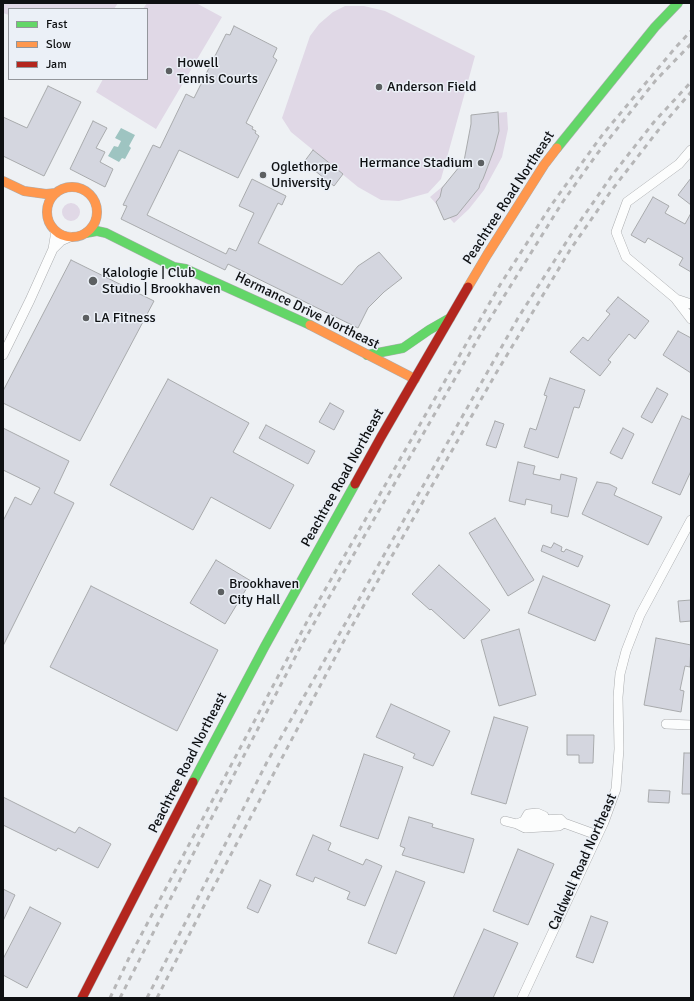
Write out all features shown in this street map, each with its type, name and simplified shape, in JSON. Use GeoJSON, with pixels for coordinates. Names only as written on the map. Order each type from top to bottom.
{"type":"FeatureCollection","features":[{"type":"Feature","properties":{"kind":"main road","name":"Peachtree Road Northeast"},"geometry":{"type":"LineString","coordinates":[[82,998],[227,716],[381,437],[500,233],[544,165],[592,103],[678,3]]}},
{"type":"Feature","properties":{"kind":"main road","name":"Hermance Drive Northeast"},"geometry":{"type":"LineString","coordinates":[[3,181],[24,191],[46,194],[56,194],[67,188],[79,188],[92,197],[96,204],[97,212],[100,218],[110,226],[177,261],[186,269]]}},
{"type":"Feature","properties":{"kind":"main road","name":"Hermance Drive Northeast"},"geometry":{"type":"LineString","coordinates":[[30,192],[48,209]]}},
{"type":"Feature","properties":{"kind":"main road"},"geometry":{"type":"LineString","coordinates":[[56,194],[51,200],[48,209],[50,224],[55,231],[70,237]]}},
{"type":"Feature","properties":{"kind":"main road"},"geometry":{"type":"LineString","coordinates":[[86,233],[96,220],[97,212]]}},
{"type":"Feature","properties":{"kind":"main road","name":"Hermance Drive Northeast"},"geometry":{"type":"LineString","coordinates":[[70,237],[97,231],[106,233],[174,267],[186,269],[302,321],[415,379]]}},
{"type":"Feature","properties":{"kind":"main road"},"geometry":{"type":"LineString","coordinates":[[367,354],[403,348],[450,318]]}},
{"type":"Feature","properties":{"kind":"street"},"geometry":{"type":"LineString","coordinates":[[663,3],[668,13]]}},
{"type":"Feature","properties":{"kind":"street"},"geometry":{"type":"LineString","coordinates":[[691,150],[679,164],[627,202],[616,232],[626,257],[675,298],[691,320]]}},
{"type":"Feature","properties":{"kind":"street"},"geometry":{"type":"LineString","coordinates":[[3,355],[53,249],[56,237],[55,231]]}},
{"type":"Feature","properties":{"kind":"street"},"geometry":{"type":"LineString","coordinates":[[53,249],[61,241],[70,237]]}},
{"type":"Feature","properties":{"kind":"street"},"geometry":{"type":"LineString","coordinates":[[675,298],[690,305]]}},
{"type":"Feature","properties":{"kind":"street","name":"Caldwell Road Northeast"},"geometry":{"type":"LineString","coordinates":[[522,998],[604,822],[616,789],[619,749],[618,697],[620,674],[626,651],[640,615],[689,531],[691,520]]}},
{"type":"Feature","properties":{"kind":"street"},"geometry":{"type":"LineString","coordinates":[[666,724],[691,725]]}},
{"type":"Feature","properties":{"kind":"street"},"geometry":{"type":"LineString","coordinates":[[505,822],[546,824],[560,819],[564,823],[597,835]]}},
{"type":"Feature","properties":{"kind":"shaded area"},"geometry":{"type":"Polygon","coordinates":[[[3,3],[118,3],[115,8],[8,8],[8,15],[3,13],[3,3]]]}},
{"type":"Feature","properties":{"kind":"shaded area","name":"Howell Tennis Courts"},"geometry":{"type":"Polygon","coordinates":[[[147,3],[196,3],[222,17],[156,129],[96,92],[102,80],[148,80],[148,8],[144,8],[147,3]]]}},
{"type":"Feature","properties":{"kind":"shaded area","name":"Anderson Field"},"geometry":{"type":"Polygon","coordinates":[[[345,6],[364,6],[385,11],[475,56],[441,179],[428,193],[399,201],[381,200],[358,187],[291,132],[282,118],[310,36],[319,24],[333,12],[345,6]]]}},
{"type":"Feature","properties":{"kind":"shaded area","name":"Hermance Stadium"},"geometry":{"type":"Polygon","coordinates":[[[507,112],[508,129],[502,157],[484,190],[469,209],[454,223],[430,197],[459,170],[468,155],[473,115],[507,112]]]}},
{"type":"Feature","properties":{"kind":"shaded area"},"geometry":{"type":"Polygon","coordinates":[[[121,128],[135,135],[129,146],[131,148],[125,159],[122,158],[119,162],[108,156],[114,146],[118,147],[121,141],[115,138],[121,128]]]}},
{"type":"Feature","properties":{"kind":"shaded area"},"geometry":{"type":"Polygon","coordinates":[[[71,203],[75,204],[79,208],[79,216],[75,220],[71,221],[67,220],[63,216],[62,212],[63,208],[67,204],[71,203]]]}},
{"type":"Feature","properties":{"kind":"building"},"geometry":{"type":"Polygon","coordinates":[[[234,26],[277,48],[273,57],[277,60],[246,123],[253,127],[252,129],[256,131],[255,133],[259,136],[238,178],[179,150],[147,215],[226,254],[229,248],[236,251],[254,213],[239,206],[252,179],[286,196],[282,205],[278,203],[258,243],[342,285],[358,266],[379,252],[402,278],[384,292],[368,308],[358,328],[228,264],[225,270],[121,219],[127,206],[123,205],[153,145],[160,148],[186,94],[194,98],[226,34],[230,35],[234,26]]]}},
{"type":"Feature","properties":{"kind":"building"},"geometry":{"type":"Polygon","coordinates":[[[48,86],[81,102],[44,176],[3,156],[3,117],[27,128],[48,86]]]}},
{"type":"Feature","properties":{"kind":"building","name":"Hermance Stadium"},"geometry":{"type":"Polygon","coordinates":[[[498,112],[499,131],[494,150],[479,188],[457,215],[444,220],[436,202],[440,197],[442,188],[464,161],[471,124],[471,115],[498,112]]]}},
{"type":"Feature","properties":{"kind":"building"},"geometry":{"type":"Polygon","coordinates":[[[93,121],[107,128],[96,148],[105,152],[100,162],[113,169],[105,187],[70,169],[93,121]]]}},
{"type":"Feature","properties":{"kind":"building"},"geometry":{"type":"Polygon","coordinates":[[[313,150],[343,174],[334,186],[304,162],[313,150]]]}},
{"type":"Feature","properties":{"kind":"building"},"geometry":{"type":"Polygon","coordinates":[[[691,178],[691,205],[678,195],[691,178]]]}},
{"type":"Feature","properties":{"kind":"building"},"geometry":{"type":"Polygon","coordinates":[[[653,197],[669,206],[665,213],[685,224],[691,213],[691,272],[679,265],[683,258],[648,238],[645,243],[631,235],[653,197]]]}},
{"type":"Feature","properties":{"kind":"building"},"geometry":{"type":"Polygon","coordinates":[[[71,260],[154,301],[80,441],[3,403],[3,391],[71,260]]]}},
{"type":"Feature","properties":{"kind":"building"},"geometry":{"type":"Polygon","coordinates":[[[618,297],[649,321],[635,339],[629,334],[608,360],[611,362],[600,376],[570,352],[583,337],[588,341],[610,314],[606,311],[618,297]]]}},
{"type":"Feature","properties":{"kind":"building"},"geometry":{"type":"Polygon","coordinates":[[[678,331],[691,338],[691,373],[663,355],[678,331]]]}},
{"type":"Feature","properties":{"kind":"building"},"geometry":{"type":"Polygon","coordinates":[[[550,378],[585,390],[579,408],[574,407],[558,458],[524,447],[530,428],[536,430],[547,396],[544,395],[550,378]]]}},
{"type":"Feature","properties":{"kind":"building"},"geometry":{"type":"Polygon","coordinates":[[[168,379],[249,423],[233,452],[294,485],[270,529],[211,497],[193,530],[110,485],[168,379]]]}},
{"type":"Feature","properties":{"kind":"building"},"geometry":{"type":"Polygon","coordinates":[[[657,388],[668,394],[652,423],[641,417],[657,388]]]}},
{"type":"Feature","properties":{"kind":"building"},"geometry":{"type":"Polygon","coordinates":[[[330,403],[344,411],[334,430],[319,422],[330,403]]]}},
{"type":"Feature","properties":{"kind":"building"},"geometry":{"type":"Polygon","coordinates":[[[682,416],[691,420],[691,471],[680,495],[652,483],[682,416]]]}},
{"type":"Feature","properties":{"kind":"building"},"geometry":{"type":"Polygon","coordinates":[[[495,421],[504,424],[496,448],[486,445],[495,421]]]}},
{"type":"Feature","properties":{"kind":"building"},"geometry":{"type":"Polygon","coordinates":[[[266,425],[315,451],[308,464],[259,438],[266,425]]]}},
{"type":"Feature","properties":{"kind":"building"},"geometry":{"type":"Polygon","coordinates":[[[3,428],[69,461],[54,493],[74,503],[3,646],[3,521],[15,497],[31,505],[40,488],[3,470],[3,428]]]}},
{"type":"Feature","properties":{"kind":"building"},"geometry":{"type":"Polygon","coordinates":[[[623,428],[634,434],[622,459],[610,453],[623,428]]]}},
{"type":"Feature","properties":{"kind":"building"},"geometry":{"type":"Polygon","coordinates":[[[518,462],[535,466],[533,474],[560,480],[561,474],[577,478],[568,517],[551,513],[552,505],[526,499],[525,505],[509,501],[518,462]]]}},
{"type":"Feature","properties":{"kind":"building"},"geometry":{"type":"Polygon","coordinates":[[[597,482],[609,484],[617,488],[614,495],[662,517],[648,545],[582,514],[597,482]]]}},
{"type":"Feature","properties":{"kind":"building"},"geometry":{"type":"Polygon","coordinates":[[[495,518],[534,580],[508,596],[469,533],[495,518]]]}},
{"type":"Feature","properties":{"kind":"building"},"geometry":{"type":"Polygon","coordinates":[[[554,543],[562,547],[561,551],[564,552],[566,549],[583,556],[578,567],[541,551],[543,545],[551,548],[554,543]]]}},
{"type":"Feature","properties":{"kind":"building","name":"Brookhaven City Hall"},"geometry":{"type":"Polygon","coordinates":[[[216,560],[251,581],[225,624],[190,603],[216,560]]]}},
{"type":"Feature","properties":{"kind":"building"},"geometry":{"type":"Polygon","coordinates":[[[439,565],[490,610],[464,639],[412,594],[439,565]]]}},
{"type":"Feature","properties":{"kind":"building"},"geometry":{"type":"Polygon","coordinates":[[[543,576],[610,605],[595,641],[528,613],[543,576]]]}},
{"type":"Feature","properties":{"kind":"building"},"geometry":{"type":"Polygon","coordinates":[[[91,586],[218,650],[177,731],[50,667],[91,586]]]}},
{"type":"Feature","properties":{"kind":"building"},"geometry":{"type":"Polygon","coordinates":[[[691,600],[691,621],[680,622],[678,601],[691,600]]]}},
{"type":"Feature","properties":{"kind":"building"},"geometry":{"type":"Polygon","coordinates":[[[519,629],[536,695],[499,706],[481,640],[519,629]]]}},
{"type":"Feature","properties":{"kind":"building"},"geometry":{"type":"Polygon","coordinates":[[[656,638],[691,645],[690,667],[685,666],[680,690],[684,691],[681,712],[644,705],[656,638]]]}},
{"type":"Feature","properties":{"kind":"building"},"geometry":{"type":"Polygon","coordinates":[[[391,704],[450,731],[433,766],[413,758],[415,754],[376,737],[391,704]]]}},
{"type":"Feature","properties":{"kind":"building"},"geometry":{"type":"Polygon","coordinates":[[[494,717],[528,727],[506,804],[471,794],[494,717]]]}},
{"type":"Feature","properties":{"kind":"building"},"geometry":{"type":"Polygon","coordinates":[[[567,735],[594,735],[593,763],[579,763],[579,755],[567,755],[567,735]]]}},
{"type":"Feature","properties":{"kind":"building"},"geometry":{"type":"Polygon","coordinates":[[[684,753],[691,753],[691,794],[682,794],[684,753]]]}},
{"type":"Feature","properties":{"kind":"building"},"geometry":{"type":"Polygon","coordinates":[[[364,754],[403,767],[378,839],[340,826],[364,754]]]}},
{"type":"Feature","properties":{"kind":"building"},"geometry":{"type":"Polygon","coordinates":[[[649,790],[670,791],[669,803],[648,802],[649,790]]]}},
{"type":"Feature","properties":{"kind":"building"},"geometry":{"type":"Polygon","coordinates":[[[3,797],[75,833],[79,827],[111,844],[98,868],[58,848],[56,851],[3,825],[3,797]]]}},
{"type":"Feature","properties":{"kind":"building"},"geometry":{"type":"Polygon","coordinates":[[[409,817],[433,824],[432,827],[474,839],[464,873],[402,855],[405,848],[400,846],[409,817]]]}},
{"type":"Feature","properties":{"kind":"building"},"geometry":{"type":"Polygon","coordinates":[[[313,835],[331,843],[328,850],[363,865],[366,859],[382,866],[365,906],[347,899],[350,892],[315,877],[313,882],[296,875],[313,835]]]}},
{"type":"Feature","properties":{"kind":"building"},"geometry":{"type":"Polygon","coordinates":[[[518,849],[554,864],[528,925],[493,911],[518,849]]]}},
{"type":"Feature","properties":{"kind":"building"},"geometry":{"type":"Polygon","coordinates":[[[396,871],[425,882],[396,954],[368,943],[396,871]]]}},
{"type":"Feature","properties":{"kind":"building"},"geometry":{"type":"Polygon","coordinates":[[[260,880],[271,885],[258,913],[247,908],[260,880]]]}},
{"type":"Feature","properties":{"kind":"building"},"geometry":{"type":"Polygon","coordinates":[[[3,889],[15,895],[3,921],[3,889]]]}},
{"type":"Feature","properties":{"kind":"building"},"geometry":{"type":"Polygon","coordinates":[[[30,907],[61,923],[27,988],[3,975],[3,959],[30,907]]]}},
{"type":"Feature","properties":{"kind":"building"},"geometry":{"type":"Polygon","coordinates":[[[591,916],[608,922],[593,963],[576,957],[591,916]]]}},
{"type":"Feature","properties":{"kind":"building"},"geometry":{"type":"Polygon","coordinates":[[[484,929],[518,943],[493,998],[453,998],[484,929]]]}},
{"type":"Feature","properties":{"kind":"railway"},"geometry":{"type":"LineString","coordinates":[[110,998],[129,958],[310,616],[500,285],[552,204],[603,134],[691,31]]}},
{"type":"Feature","properties":{"kind":"railway"},"geometry":{"type":"LineString","coordinates":[[120,998],[301,646],[483,330],[562,203],[597,154],[656,80],[691,44]]}},
{"type":"Feature","properties":{"kind":"railway"},"geometry":{"type":"LineString","coordinates":[[147,998],[267,762],[518,318],[574,230],[613,174],[654,122],[691,82]]}},
{"type":"Feature","properties":{"kind":"railway"},"geometry":{"type":"LineString","coordinates":[[157,998],[210,894],[347,635],[495,375],[570,250],[611,191],[660,128],[691,92]]}},
{"type":"Feature","properties":{"kind":"traffic: fast"},"geometry":{"type":"LineString","coordinates":[[557,148],[655,27],[678,3]]}},
{"type":"Feature","properties":{"kind":"traffic: fast"},"geometry":{"type":"LineString","coordinates":[[86,233],[97,231],[106,233],[174,267],[186,269],[310,325]]}},
{"type":"Feature","properties":{"kind":"traffic: fast"},"geometry":{"type":"LineString","coordinates":[[367,355],[403,348],[450,318]]}},
{"type":"Feature","properties":{"kind":"traffic: fast"},"geometry":{"type":"LineString","coordinates":[[193,782],[265,646],[355,484]]}},
{"type":"Feature","properties":{"kind":"traffic: slow"},"geometry":{"type":"LineString","coordinates":[[468,287],[544,165],[557,148]]}},
{"type":"Feature","properties":{"kind":"traffic: slow"},"geometry":{"type":"LineString","coordinates":[[3,181],[24,191],[46,194],[56,193]]}},
{"type":"Feature","properties":{"kind":"traffic: slow"},"geometry":{"type":"LineString","coordinates":[[72,187],[86,191],[93,198],[97,212],[93,226],[86,233],[72,237],[58,233],[51,226],[47,212],[51,198],[58,191],[72,187]]}},
{"type":"Feature","properties":{"kind":"traffic: slow"},"geometry":{"type":"LineString","coordinates":[[310,325],[415,379]]}},
{"type":"Feature","properties":{"kind":"traffic: jam"},"geometry":{"type":"LineString","coordinates":[[355,484],[468,287]]}},
{"type":"Feature","properties":{"kind":"traffic: jam"},"geometry":{"type":"LineString","coordinates":[[82,998],[193,782]]}},
{"type":"Feature","properties":{"kind":"place","name":"Howell Tennis Courts"},"geometry":{"type":"Point","coordinates":[169,71]}},
{"type":"Feature","properties":{"kind":"place","name":"Anderson Field"},"geometry":{"type":"Point","coordinates":[379,87]}},
{"type":"Feature","properties":{"kind":"place","name":"Hermance Stadium"},"geometry":{"type":"Point","coordinates":[481,163]}},
{"type":"Feature","properties":{"kind":"place","name":"Oglethorpe University"},"geometry":{"type":"Point","coordinates":[263,175]}},
{"type":"Feature","properties":{"kind":"place","name":"Kalologie | Club Studio | Brookhaven"},"geometry":{"type":"Point","coordinates":[93,281]}},
{"type":"Feature","properties":{"kind":"place","name":"LA Fitness"},"geometry":{"type":"Point","coordinates":[86,318]}},
{"type":"Feature","properties":{"kind":"place","name":"Brookhaven City Hall"},"geometry":{"type":"Point","coordinates":[221,592]}}]}
